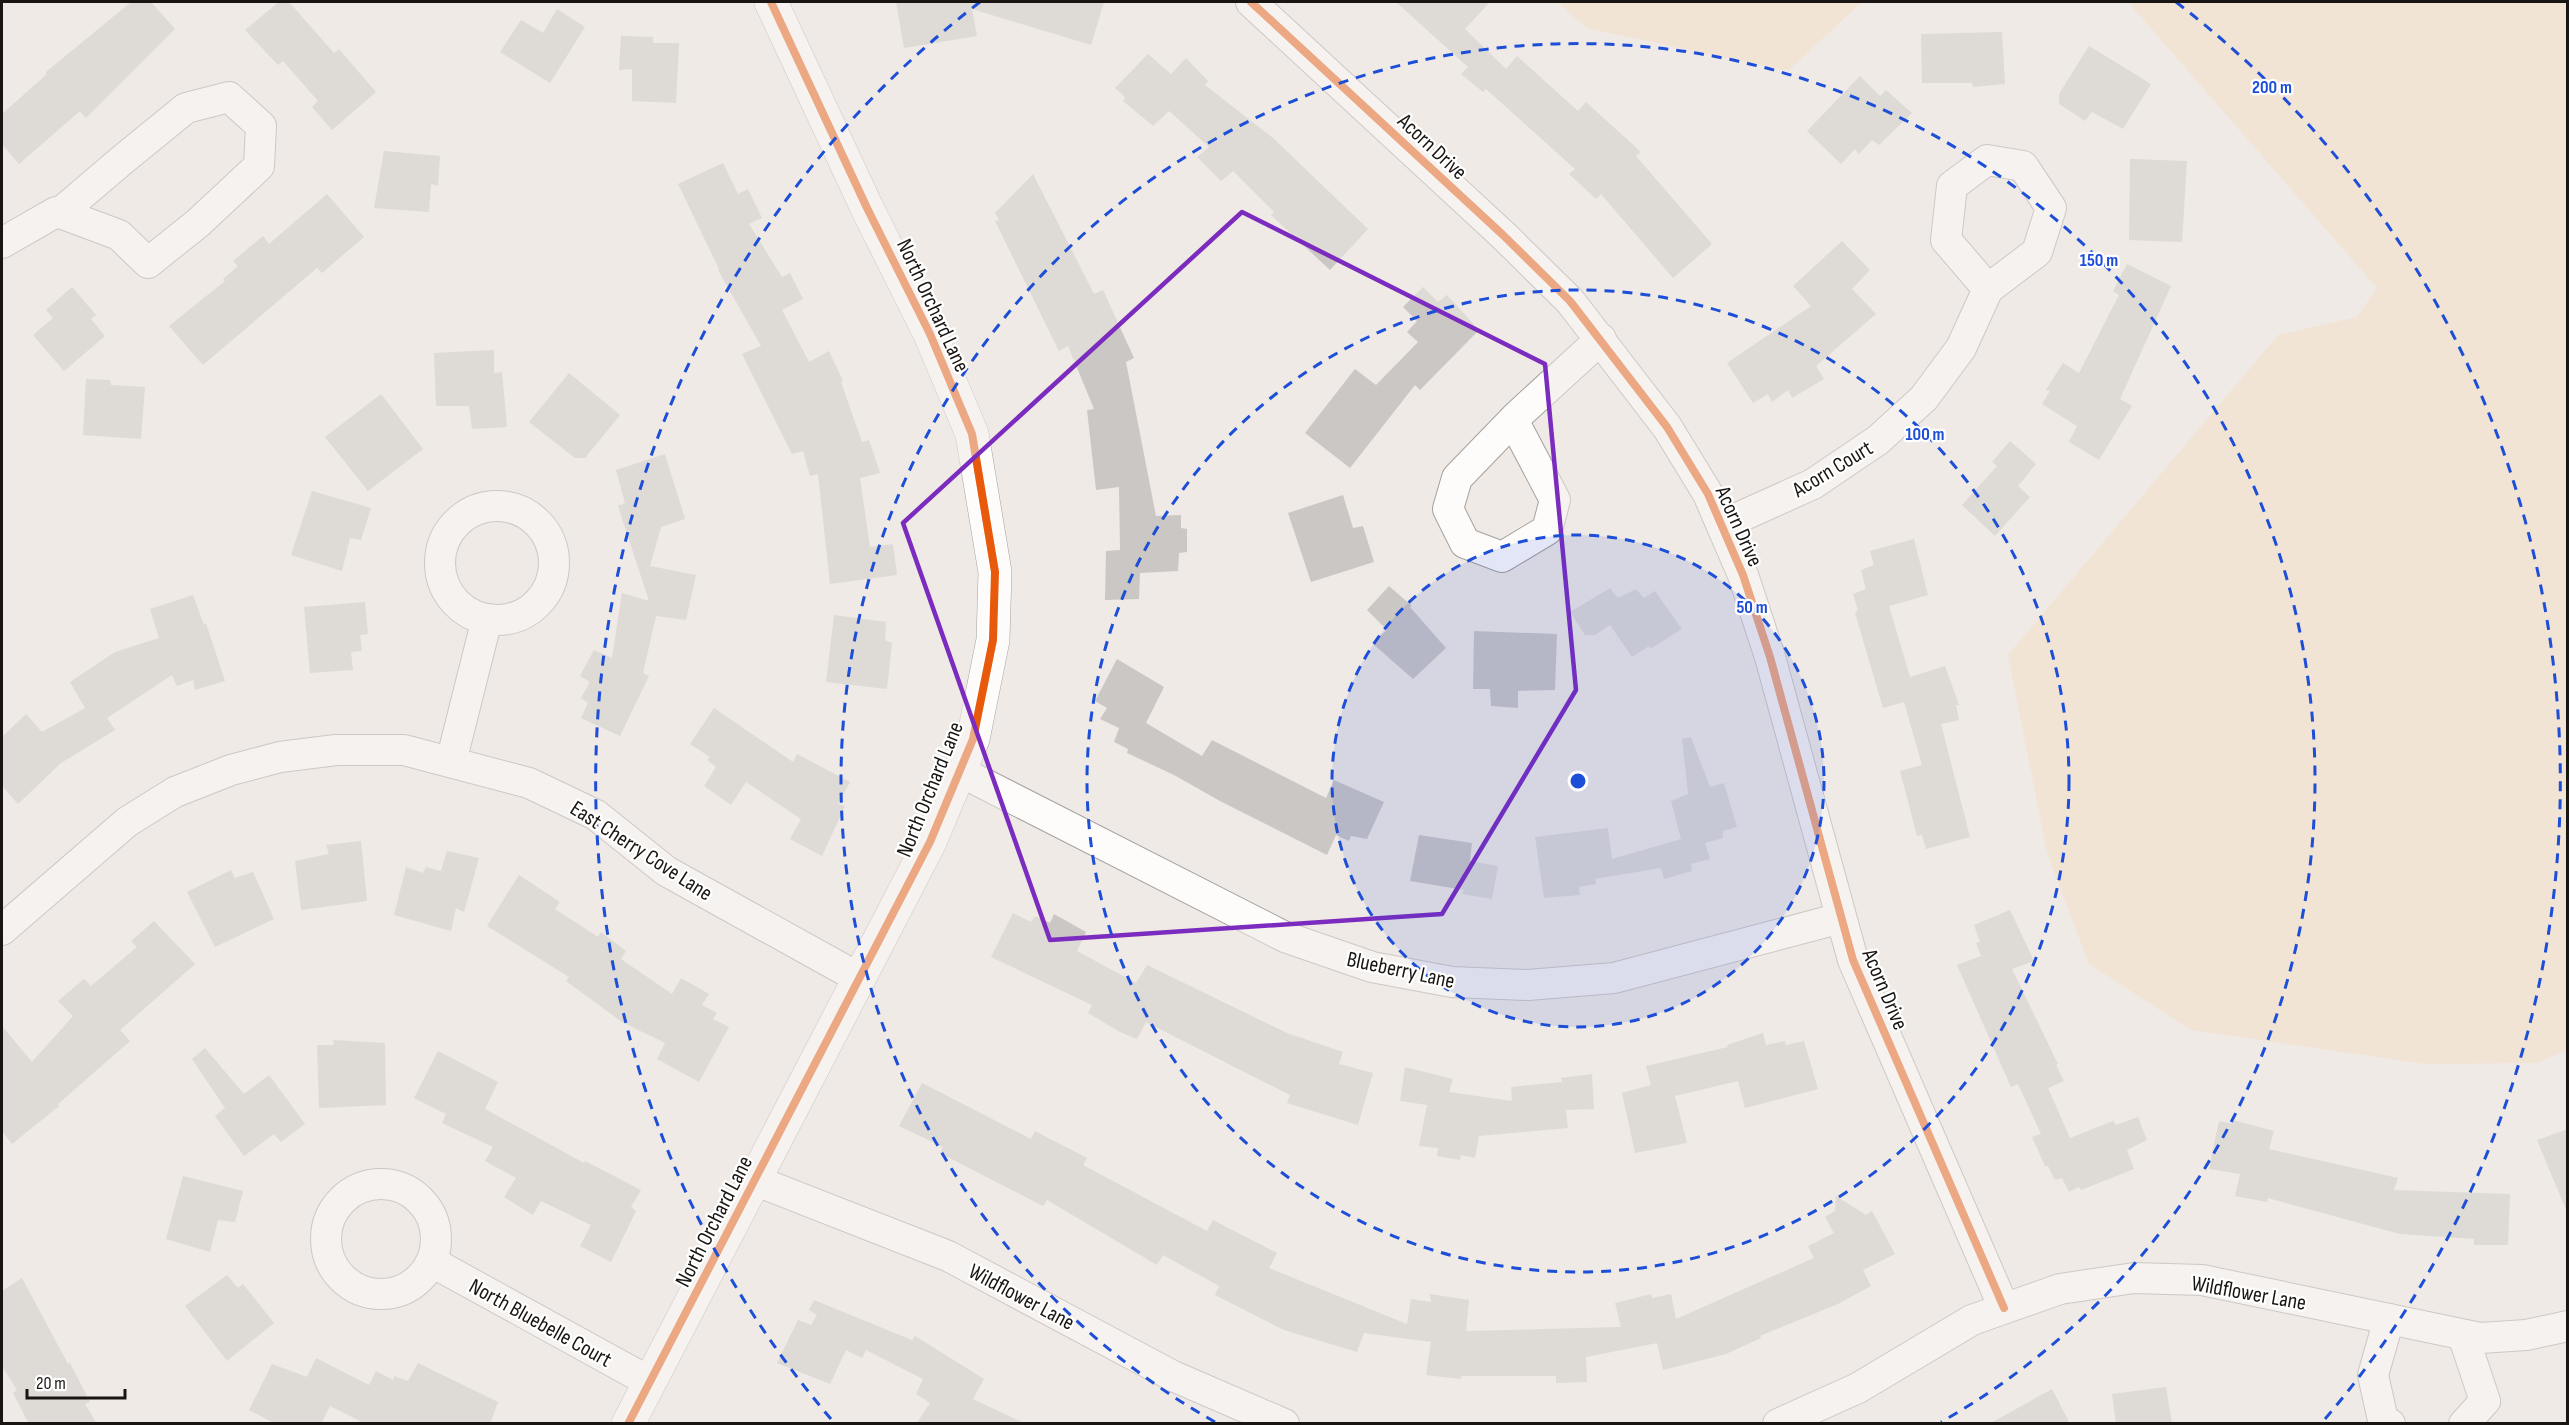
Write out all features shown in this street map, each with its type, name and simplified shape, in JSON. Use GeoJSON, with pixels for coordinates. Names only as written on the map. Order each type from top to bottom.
{"type":"FeatureCollection","features":[{"type":"Feature","properties":{"kind":"street","name":"North Orchard Lane"},"geometry":{"type":"LineString","coordinates":[[628,1424],[930,842],[973,739],[993,640],[994,572],[972,434],[930,334],[867,208],[771,2]]}},
{"type":"Feature","properties":{"kind":"street","name":"Acorn Drive"},"geometry":{"type":"LineString","coordinates":[[1251,2],[1503,235],[1570,301],[1667,427],[1708,494],[1743,575],[1770,657],[1852,960],[2004,1308]]}},
{"type":"Feature","properties":{"kind":"street"},"geometry":{"type":"LineString","coordinates":[[2,243],[56,212],[119,235],[148,263],[198,224],[259,166],[261,126],[229,97],[186,108],[60,213]]}},
{"type":"Feature","properties":{"kind":"street","name":"Acorn Court"},"geometry":{"type":"LineString","coordinates":[[1722,525],[1814,484],[1878,440],[1930,390],[1960,348],[1988,289],[2037,252],[2051,208],[2023,166],[1987,160],[1953,186],[1946,240],[1988,289]]}},
{"type":"Feature","properties":{"kind":"street"},"geometry":{"type":"LineString","coordinates":[[1513,420],[1600,339]]}},
{"type":"Feature","properties":{"kind":"street"},"geometry":{"type":"LineString","coordinates":[[451,762],[487,619]]}},
{"type":"Feature","properties":{"kind":"street","name":"East Cherry Cove Lane"},"geometry":{"type":"LineString","coordinates":[[2,930],[128,822],[175,792],[231,770],[280,757],[336,750],[404,750],[529,783],[596,815],[666,871],[859,978]]}},
{"type":"Feature","properties":{"kind":"street","name":"Blueberry Lane"},"geometry":{"type":"LineString","coordinates":[[959,771],[1285,937],[1372,968],[1452,982],[1528,985],[1614,978],[1841,918]]}},
{"type":"Feature","properties":{"kind":"street","name":"Wildflower Lane"},"geometry":{"type":"LineString","coordinates":[[754,1180],[948,1256],[1173,1376],[1284,1424]]}},
{"type":"Feature","properties":{"kind":"street","name":"North Bluebelle Court"},"geometry":{"type":"LineString","coordinates":[[432,1262],[650,1382]]}},
{"type":"Feature","properties":{"kind":"street","name":"Wildflower Lane"},"geometry":{"type":"LineString","coordinates":[[1778,1424],[1857,1388],[1972,1320],[2060,1288],[2134,1278],[2202,1280],[2480,1338],[2526,1335],[2568,1326]]}},
{"type":"Feature","properties":{"kind":"street"},"geometry":{"type":"LineString","coordinates":[[2389,1319],[2373,1375],[2383,1420],[2390,1424]]}},
{"type":"Feature","properties":{"kind":"street"},"geometry":{"type":"LineString","coordinates":[[2463,1335],[2485,1401],[2463,1424]]}},
{"type":"Feature","properties":{"kind":"highlighted area"},"geometry":{"type":"Polygon","coordinates":[[[1242,212],[1545,364],[1576,690],[1442,914],[1050,940],[903,523],[1242,212]]]}},
{"type":"Feature","properties":{"kind":"shaded area"},"geometry":{"type":"Polygon","coordinates":[[[1558,2],[1862,2],[1788,71],[1586,28],[1558,2]]]}},
{"type":"Feature","properties":{"kind":"shaded area"},"geometry":{"type":"Polygon","coordinates":[[[2128,2],[2567,2],[2567,1050],[2536,1063],[2425,1064],[2191,1030],[2089,964],[2047,853],[2008,655],[2278,335],[2357,317],[2377,288],[2128,2]]]}},
{"type":"Feature","properties":{"kind":"building"},"geometry":{"type":"Polygon","coordinates":[[[131,2],[151,2],[175,29],[86,118],[80,111],[19,164],[2,144],[2,114],[47,74],[46,72],[131,2]]]}},
{"type":"Feature","properties":{"kind":"building"},"geometry":{"type":"Polygon","coordinates":[[[279,2],[289,2],[334,53],[339,49],[376,92],[332,130],[312,107],[318,101],[283,61],[278,65],[245,30],[279,2]]]}},
{"type":"Feature","properties":{"kind":"building"},"geometry":{"type":"Polygon","coordinates":[[[896,2],[1104,2],[1091,45],[972,9],[977,36],[904,48],[896,2]]]}},
{"type":"Feature","properties":{"kind":"building"},"geometry":{"type":"Polygon","coordinates":[[[1396,2],[1490,2],[1465,29],[1506,69],[1517,56],[1578,111],[1586,102],[1641,152],[1636,156],[1712,244],[1673,278],[1601,194],[1596,199],[1569,174],[1575,169],[1486,89],[1483,92],[1461,74],[1468,67],[1396,2]]]}},
{"type":"Feature","properties":{"kind":"building"},"geometry":{"type":"Polygon","coordinates":[[[557,9],[585,27],[550,83],[500,52],[521,20],[543,33],[557,9]]]}},
{"type":"Feature","properties":{"kind":"building"},"geometry":{"type":"Polygon","coordinates":[[[2002,32],[2005,84],[1973,87],[1972,83],[1922,83],[1921,34],[2002,32]]]}},
{"type":"Feature","properties":{"kind":"building"},"geometry":{"type":"Polygon","coordinates":[[[621,36],[653,37],[653,43],[679,43],[676,103],[632,101],[632,69],[619,70],[621,36]]]}},
{"type":"Feature","properties":{"kind":"building"},"geometry":{"type":"Polygon","coordinates":[[[2089,46],[2151,84],[2123,129],[2092,112],[2085,121],[2059,104],[2059,94],[2089,46]]]}},
{"type":"Feature","properties":{"kind":"building"},"geometry":{"type":"Polygon","coordinates":[[[1148,54],[1171,74],[1186,58],[1208,81],[1205,85],[1273,138],[1368,229],[1330,270],[1271,215],[1274,212],[1233,171],[1221,181],[1197,157],[1209,147],[1169,111],[1153,126],[1123,101],[1125,97],[1115,88],[1148,54]]]}},
{"type":"Feature","properties":{"kind":"building"},"geometry":{"type":"Polygon","coordinates":[[[1860,76],[1880,96],[1886,90],[1912,113],[1879,145],[1872,140],[1859,154],[1855,149],[1841,164],[1807,131],[1860,76]]]}},
{"type":"Feature","properties":{"kind":"building"},"geometry":{"type":"Polygon","coordinates":[[[384,151],[440,156],[438,186],[431,184],[429,212],[374,208],[384,151]]]}},
{"type":"Feature","properties":{"kind":"building"},"geometry":{"type":"Polygon","coordinates":[[[2130,159],[2187,161],[2182,242],[2129,240],[2130,159]]]}},
{"type":"Feature","properties":{"kind":"building"},"geometry":{"type":"Polygon","coordinates":[[[723,163],[738,194],[748,189],[762,218],[749,224],[782,277],[790,273],[803,299],[782,310],[809,362],[829,351],[843,381],[841,382],[862,442],[869,440],[880,473],[860,478],[870,547],[893,544],[897,575],[830,584],[818,474],[810,476],[803,451],[792,454],[742,354],[761,346],[718,270],[678,184],[723,163]]]}},
{"type":"Feature","properties":{"kind":"building"},"geometry":{"type":"Polygon","coordinates":[[[1033,174],[1094,294],[1103,290],[1134,358],[1126,362],[1156,516],[1181,515],[1181,528],[1187,529],[1187,552],[1179,553],[1178,571],[1140,573],[1139,599],[1105,600],[1106,551],[1120,550],[1119,487],[1096,490],[1087,410],[1094,409],[1068,346],[1059,351],[995,221],[999,220],[995,213],[1033,174]]]}},
{"type":"Feature","properties":{"kind":"building"},"geometry":{"type":"Polygon","coordinates":[[[327,194],[364,237],[322,273],[317,268],[203,365],[169,326],[225,281],[223,279],[238,266],[233,261],[263,236],[269,244],[327,194]]]}},
{"type":"Feature","properties":{"kind":"building"},"geometry":{"type":"Polygon","coordinates":[[[1842,241],[1870,270],[1852,289],[1876,314],[1816,366],[1824,379],[1792,398],[1788,390],[1772,402],[1768,394],[1753,403],[1727,363],[1811,306],[1793,286],[1842,241]]]}},
{"type":"Feature","properties":{"kind":"building"},"geometry":{"type":"Polygon","coordinates":[[[2127,264],[2171,286],[2120,399],[2132,406],[2099,460],[2069,442],[2077,426],[2042,404],[2050,391],[2046,390],[2063,363],[2079,373],[2119,295],[2113,291],[2127,264]]]}},
{"type":"Feature","properties":{"kind":"building"},"geometry":{"type":"Polygon","coordinates":[[[72,287],[96,315],[91,319],[105,336],[64,371],[33,335],[53,318],[46,310],[72,287]]]}},
{"type":"Feature","properties":{"kind":"building"},"geometry":{"type":"Polygon","coordinates":[[[1423,287],[1438,302],[1447,295],[1479,330],[1420,390],[1415,385],[1350,468],[1305,433],[1355,369],[1376,385],[1418,342],[1407,332],[1417,321],[1403,307],[1423,287]]]}},
{"type":"Feature","properties":{"kind":"building"},"geometry":{"type":"Polygon","coordinates":[[[494,350],[494,373],[502,372],[507,427],[472,429],[469,406],[436,406],[434,353],[494,350]]]}},
{"type":"Feature","properties":{"kind":"building"},"geometry":{"type":"Polygon","coordinates":[[[569,373],[620,415],[585,458],[575,458],[529,422],[569,373]]]}},
{"type":"Feature","properties":{"kind":"building"},"geometry":{"type":"Polygon","coordinates":[[[86,379],[110,380],[111,385],[145,387],[141,439],[83,435],[86,379]]]}},
{"type":"Feature","properties":{"kind":"building"},"geometry":{"type":"Polygon","coordinates":[[[381,394],[423,449],[368,491],[325,437],[381,394]]]}},
{"type":"Feature","properties":{"kind":"building"},"geometry":{"type":"Polygon","coordinates":[[[2010,441],[2036,464],[2018,486],[2030,497],[1995,536],[1962,505],[1997,466],[1992,462],[2010,441]]]}},
{"type":"Feature","properties":{"kind":"building"},"geometry":{"type":"Polygon","coordinates":[[[665,454],[685,519],[661,527],[650,566],[696,575],[686,620],[656,616],[643,673],[649,676],[620,736],[581,718],[588,703],[581,698],[590,682],[580,676],[594,650],[612,658],[622,593],[649,601],[618,506],[625,503],[616,470],[665,454]]]}},
{"type":"Feature","properties":{"kind":"building"},"geometry":{"type":"Polygon","coordinates":[[[312,491],[371,508],[361,540],[350,538],[342,571],[291,555],[312,491]]]}},
{"type":"Feature","properties":{"kind":"building"},"geometry":{"type":"Polygon","coordinates":[[[1343,495],[1353,528],[1363,526],[1374,562],[1311,582],[1288,513],[1343,495]]]}},
{"type":"Feature","properties":{"kind":"building"},"geometry":{"type":"Polygon","coordinates":[[[1914,539],[1928,595],[1889,606],[1910,677],[1945,666],[1959,705],[1956,705],[1959,720],[1941,724],[1970,837],[1926,849],[1922,835],[1917,836],[1900,771],[1922,765],[1904,702],[1883,708],[1855,613],[1858,610],[1853,594],[1866,589],[1861,570],[1874,565],[1870,551],[1914,539]]]}},
{"type":"Feature","properties":{"kind":"building"},"geometry":{"type":"Polygon","coordinates":[[[1389,586],[1412,606],[1410,607],[1446,648],[1413,679],[1372,643],[1387,630],[1367,610],[1389,586]]]}},
{"type":"Feature","properties":{"kind":"building"},"geometry":{"type":"Polygon","coordinates":[[[1610,588],[1618,598],[1636,589],[1644,598],[1655,591],[1682,629],[1650,649],[1649,646],[1632,657],[1610,625],[1595,635],[1585,635],[1570,612],[1610,588]]]}},
{"type":"Feature","properties":{"kind":"building"},"geometry":{"type":"Polygon","coordinates":[[[193,595],[204,625],[206,623],[225,681],[195,690],[193,680],[177,686],[172,675],[107,718],[115,730],[61,763],[18,804],[2,786],[2,737],[26,714],[42,732],[85,708],[70,682],[115,652],[159,638],[150,609],[193,595]]]}},
{"type":"Feature","properties":{"kind":"building"},"geometry":{"type":"Polygon","coordinates":[[[365,602],[368,634],[360,635],[362,651],[351,652],[353,670],[310,673],[304,607],[365,602]]]}},
{"type":"Feature","properties":{"kind":"building"},"geometry":{"type":"Polygon","coordinates":[[[834,615],[886,622],[885,640],[892,643],[887,689],[826,682],[834,615]]]}},
{"type":"Feature","properties":{"kind":"building"},"geometry":{"type":"Polygon","coordinates":[[[1474,631],[1557,634],[1555,690],[1518,691],[1518,708],[1491,706],[1490,689],[1473,689],[1474,631]]]}},
{"type":"Feature","properties":{"kind":"building"},"geometry":{"type":"Polygon","coordinates":[[[1117,659],[1164,687],[1146,723],[1202,756],[1212,740],[1326,798],[1334,780],[1384,802],[1367,839],[1351,836],[1349,841],[1336,835],[1327,855],[1127,753],[1128,749],[1114,742],[1119,728],[1100,719],[1107,708],[1095,701],[1117,659]]]}},
{"type":"Feature","properties":{"kind":"building"},"geometry":{"type":"Polygon","coordinates":[[[714,708],[793,762],[797,754],[850,782],[838,804],[845,806],[822,856],[790,839],[801,819],[746,782],[731,805],[704,786],[716,767],[707,760],[710,757],[690,744],[714,708]]]}},
{"type":"Feature","properties":{"kind":"building"},"geometry":{"type":"Polygon","coordinates":[[[1691,737],[1710,787],[1724,783],[1737,827],[1723,831],[1723,838],[1705,843],[1710,859],[1691,864],[1692,871],[1664,879],[1661,868],[1595,879],[1596,884],[1579,887],[1580,895],[1544,898],[1535,837],[1608,828],[1612,859],[1681,839],[1671,801],[1688,794],[1682,739],[1691,737]]]}},
{"type":"Feature","properties":{"kind":"building"},"geometry":{"type":"Polygon","coordinates":[[[1419,835],[1472,843],[1470,861],[1498,866],[1492,899],[1462,894],[1464,890],[1410,881],[1419,835]]]}},
{"type":"Feature","properties":{"kind":"building"},"geometry":{"type":"Polygon","coordinates":[[[361,841],[367,901],[301,910],[295,861],[329,854],[326,845],[361,841]]]}},
{"type":"Feature","properties":{"kind":"building"},"geometry":{"type":"Polygon","coordinates":[[[447,851],[479,858],[464,912],[456,908],[451,931],[394,915],[406,867],[423,873],[426,867],[441,871],[447,851]]]}},
{"type":"Feature","properties":{"kind":"building"},"geometry":{"type":"Polygon","coordinates":[[[231,870],[235,878],[253,872],[274,919],[215,947],[187,892],[231,870]]]}},
{"type":"Feature","properties":{"kind":"building"},"geometry":{"type":"Polygon","coordinates":[[[519,875],[560,902],[555,909],[598,937],[601,932],[626,951],[621,959],[672,994],[681,978],[709,994],[702,1005],[717,1013],[713,1019],[729,1027],[699,1082],[657,1059],[665,1043],[622,1022],[566,981],[569,977],[487,926],[519,875]]]}},
{"type":"Feature","properties":{"kind":"building"},"geometry":{"type":"Polygon","coordinates":[[[2010,910],[2034,961],[2012,969],[2064,1081],[2048,1088],[2070,1138],[2113,1121],[2116,1125],[2138,1117],[2147,1140],[2127,1150],[2134,1169],[2081,1190],[2079,1187],[2069,1192],[2062,1178],[2055,1180],[2048,1166],[2045,1166],[2032,1137],[2041,1134],[2018,1084],[2011,1087],[1957,965],[1981,956],[1976,943],[1980,942],[1974,925],[2010,910]]]}},
{"type":"Feature","properties":{"kind":"building"},"geometry":{"type":"Polygon","coordinates":[[[1013,913],[1031,922],[1035,916],[1050,923],[1054,914],[1086,932],[1077,951],[1136,983],[1147,965],[1287,1033],[1343,1052],[1339,1064],[1373,1073],[1358,1125],[1287,1103],[1290,1095],[1146,1022],[1137,1039],[1120,1032],[1088,1013],[1092,1005],[991,957],[1013,913]]]}},
{"type":"Feature","properties":{"kind":"building"},"geometry":{"type":"Polygon","coordinates":[[[154,921],[195,964],[120,1030],[130,1041],[58,1104],[59,1106],[12,1144],[2,1131],[2,1026],[32,1062],[73,1016],[58,1001],[84,979],[91,986],[137,947],[131,941],[154,921]]]}},
{"type":"Feature","properties":{"kind":"building"},"geometry":{"type":"Polygon","coordinates":[[[1763,1033],[1766,1045],[1785,1041],[1786,1045],[1804,1041],[1818,1089],[1745,1108],[1738,1081],[1675,1096],[1687,1143],[1635,1153],[1622,1093],[1651,1085],[1646,1066],[1728,1047],[1727,1045],[1763,1033]]]}},
{"type":"Feature","properties":{"kind":"building"},"geometry":{"type":"Polygon","coordinates":[[[333,1040],[385,1043],[386,1105],[319,1108],[317,1045],[334,1045],[333,1040]]]}},
{"type":"Feature","properties":{"kind":"building"},"geometry":{"type":"Polygon","coordinates":[[[205,1048],[244,1094],[269,1075],[305,1124],[281,1142],[274,1134],[244,1156],[215,1116],[225,1108],[192,1059],[205,1048]]]}},
{"type":"Feature","properties":{"kind":"building"},"geometry":{"type":"Polygon","coordinates":[[[438,1051],[498,1082],[485,1109],[584,1163],[585,1161],[641,1190],[631,1207],[636,1211],[611,1262],[580,1246],[591,1225],[541,1201],[533,1215],[504,1197],[516,1178],[485,1161],[493,1147],[442,1123],[446,1114],[414,1098],[438,1051]]]}},
{"type":"Feature","properties":{"kind":"building"},"geometry":{"type":"Polygon","coordinates":[[[1405,1067],[1453,1079],[1449,1092],[1512,1101],[1511,1087],[1562,1082],[1561,1078],[1592,1074],[1594,1109],[1566,1110],[1568,1128],[1479,1136],[1475,1158],[1461,1155],[1460,1160],[1437,1156],[1438,1148],[1419,1146],[1427,1105],[1400,1101],[1405,1067]]]}},
{"type":"Feature","properties":{"kind":"building"},"geometry":{"type":"Polygon","coordinates":[[[922,1083],[1031,1139],[1035,1131],[1087,1158],[1083,1165],[1207,1231],[1213,1220],[1277,1253],[1269,1268],[1407,1324],[1411,1299],[1431,1302],[1430,1294],[1469,1300],[1466,1331],[1621,1327],[1615,1303],[1651,1294],[1652,1298],[1671,1294],[1676,1319],[1814,1258],[1808,1246],[1834,1233],[1825,1217],[1835,1211],[1836,1196],[1866,1215],[1872,1211],[1895,1254],[1863,1270],[1871,1286],[1838,1304],[1760,1336],[1761,1338],[1726,1354],[1663,1370],[1657,1343],[1586,1357],[1587,1382],[1556,1383],[1556,1376],[1461,1376],[1461,1379],[1426,1375],[1431,1342],[1364,1333],[1357,1352],[1284,1330],[1215,1295],[1219,1286],[1163,1255],[1157,1265],[1047,1200],[1043,1206],[940,1153],[943,1147],[899,1126],[922,1083]]]}},
{"type":"Feature","properties":{"kind":"building"},"geometry":{"type":"Polygon","coordinates":[[[2233,1120],[2274,1131],[2269,1149],[2398,1178],[2394,1190],[2510,1194],[2508,1245],[2474,1245],[2474,1239],[2400,1234],[2268,1198],[2267,1202],[2235,1196],[2240,1174],[2209,1169],[2219,1121],[2233,1124],[2233,1120]]]}},
{"type":"Feature","properties":{"kind":"building"},"geometry":{"type":"Polygon","coordinates":[[[2568,1129],[2568,1212],[2567,1212],[2537,1140],[2568,1129]]]}},
{"type":"Feature","properties":{"kind":"building"},"geometry":{"type":"Polygon","coordinates":[[[183,1176],[243,1191],[235,1222],[218,1220],[210,1252],[166,1239],[183,1176]]]}},
{"type":"Feature","properties":{"kind":"building"},"geometry":{"type":"Polygon","coordinates":[[[227,1275],[238,1288],[243,1284],[274,1323],[227,1361],[185,1306],[227,1275]]]}},
{"type":"Feature","properties":{"kind":"building"},"geometry":{"type":"Polygon","coordinates":[[[22,1278],[68,1364],[70,1363],[90,1402],[85,1404],[97,1424],[29,1424],[13,1393],[17,1390],[2,1366],[2,1291],[22,1278]]]}},
{"type":"Feature","properties":{"kind":"building"},"geometry":{"type":"Polygon","coordinates":[[[814,1300],[912,1340],[915,1336],[984,1379],[973,1399],[1026,1424],[916,1424],[930,1403],[916,1394],[923,1379],[866,1350],[862,1358],[846,1350],[830,1384],[777,1363],[798,1320],[811,1325],[817,1315],[809,1310],[814,1300]]]}},
{"type":"Feature","properties":{"kind":"building"},"geometry":{"type":"Polygon","coordinates":[[[316,1358],[369,1385],[376,1371],[393,1380],[394,1376],[408,1381],[418,1363],[498,1402],[490,1424],[366,1424],[330,1406],[321,1424],[276,1424],[249,1410],[272,1364],[307,1377],[316,1358]]]}},
{"type":"Feature","properties":{"kind":"building"},"geometry":{"type":"Polygon","coordinates":[[[2166,1387],[2172,1424],[2116,1424],[2112,1394],[2166,1387]]]}},
{"type":"Feature","properties":{"kind":"building"},"geometry":{"type":"Polygon","coordinates":[[[2052,1389],[2070,1424],[1989,1424],[2052,1389]]]}},
{"type":"Feature","properties":{"kind":"cycle path"},"geometry":{"type":"LineString","coordinates":[[628,1424],[930,842],[973,739],[993,640],[995,572],[972,434],[930,334],[867,208],[771,2]]}},
{"type":"Feature","properties":{"kind":"cycle path"},"geometry":{"type":"LineString","coordinates":[[1251,2],[1503,235],[1570,301],[1667,427],[1708,494],[1743,575],[1770,657],[1853,960],[2004,1308]]}}]}
